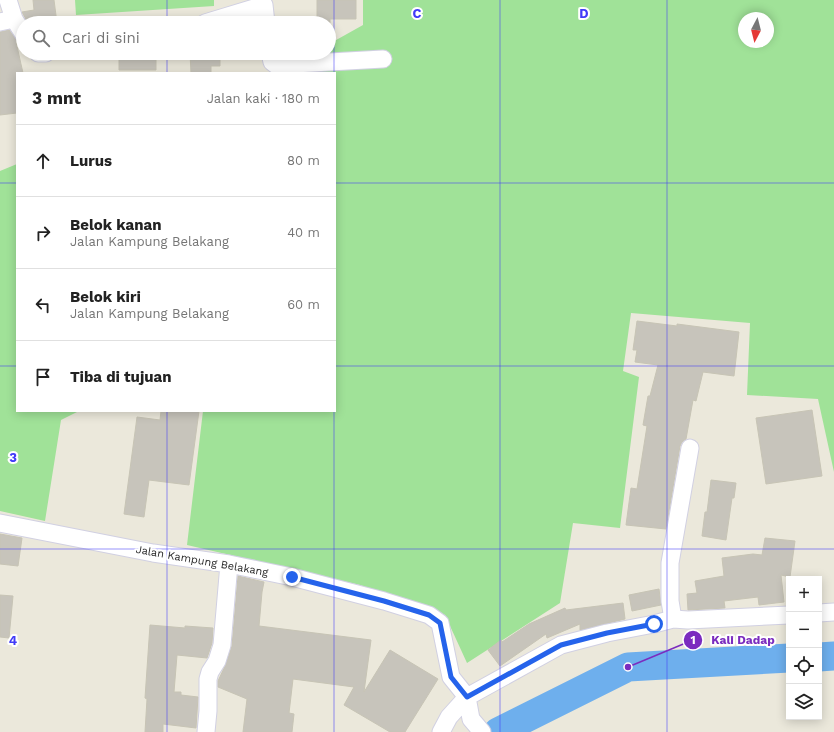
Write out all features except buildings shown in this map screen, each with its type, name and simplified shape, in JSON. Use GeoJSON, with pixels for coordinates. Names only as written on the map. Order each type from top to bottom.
{"type":"FeatureCollection","features":[{"type":"Feature","properties":{"kind":"street"},"geometry":{"type":"LineString","coordinates":[[8,0],[7,21],[16,28]]}},
{"type":"Feature","properties":{"kind":"street"},"geometry":{"type":"LineString","coordinates":[[227,16],[268,3],[267,16]]}},
{"type":"Feature","properties":{"kind":"street"},"geometry":{"type":"LineString","coordinates":[[272,60],[276,65],[383,59]]}},
{"type":"Feature","properties":{"kind":"street"},"geometry":{"type":"LineString","coordinates":[[673,619],[670,601],[670,563],[690,448]]}},
{"type":"Feature","properties":{"kind":"street","name":"Jalan Kampung Belakang"},"geometry":{"type":"LineString","coordinates":[[0,523],[153,553],[229,564],[315,583],[384,601],[429,615],[440,623],[451,677],[467,697],[471,719],[482,732]]}},
{"type":"Feature","properties":{"kind":"street"},"geometry":{"type":"LineString","coordinates":[[206,732],[208,711],[208,679],[217,661],[222,645],[229,564]]}},
{"type":"Feature","properties":{"kind":"street"},"geometry":{"type":"LineString","coordinates":[[822,613],[834,612]]}},
{"type":"Feature","properties":{"kind":"street"},"geometry":{"type":"LineString","coordinates":[[441,732],[449,717],[467,697],[561,645],[607,633],[673,619],[688,620],[786,615]]}},
{"type":"Feature","properties":{"kind":"green space"},"geometry":{"type":"Polygon","coordinates":[[[75,0],[214,0],[214,6],[76,15],[75,0]]]}},
{"type":"Feature","properties":{"kind":"green space"},"geometry":{"type":"Polygon","coordinates":[[[363,0],[834,0],[834,472],[818,399],[747,395],[750,323],[631,313],[623,371],[639,377],[620,528],[573,523],[560,603],[467,663],[445,615],[360,585],[187,545],[203,412],[336,412],[336,72],[319,72],[319,60],[336,60],[336,40],[363,25],[363,0]]]}},
{"type":"Feature","properties":{"kind":"green space"},"geometry":{"type":"Polygon","coordinates":[[[16,164],[16,412],[77,412],[61,420],[45,521],[0,511],[0,171],[16,164]]]}},
{"type":"Feature","properties":{"kind":"waterway"},"geometry":{"type":"LineString","coordinates":[[822,657],[834,656]]}},
{"type":"Feature","properties":{"kind":"waterway"},"geometry":{"type":"LineString","coordinates":[[498,732],[628,667],[786,658]]}},
{"type":"Feature","properties":{"kind":"place","name":"Kali Dadap"},"geometry":{"type":"Point","coordinates":[628,667]}},
{"type":"Feature","properties":{"kind":"route"},"geometry":{"type":"LineString","coordinates":[[292,577],[384,601],[435,618],[440,623],[451,677],[467,697],[561,645],[607,633],[654,624]]}}]}
